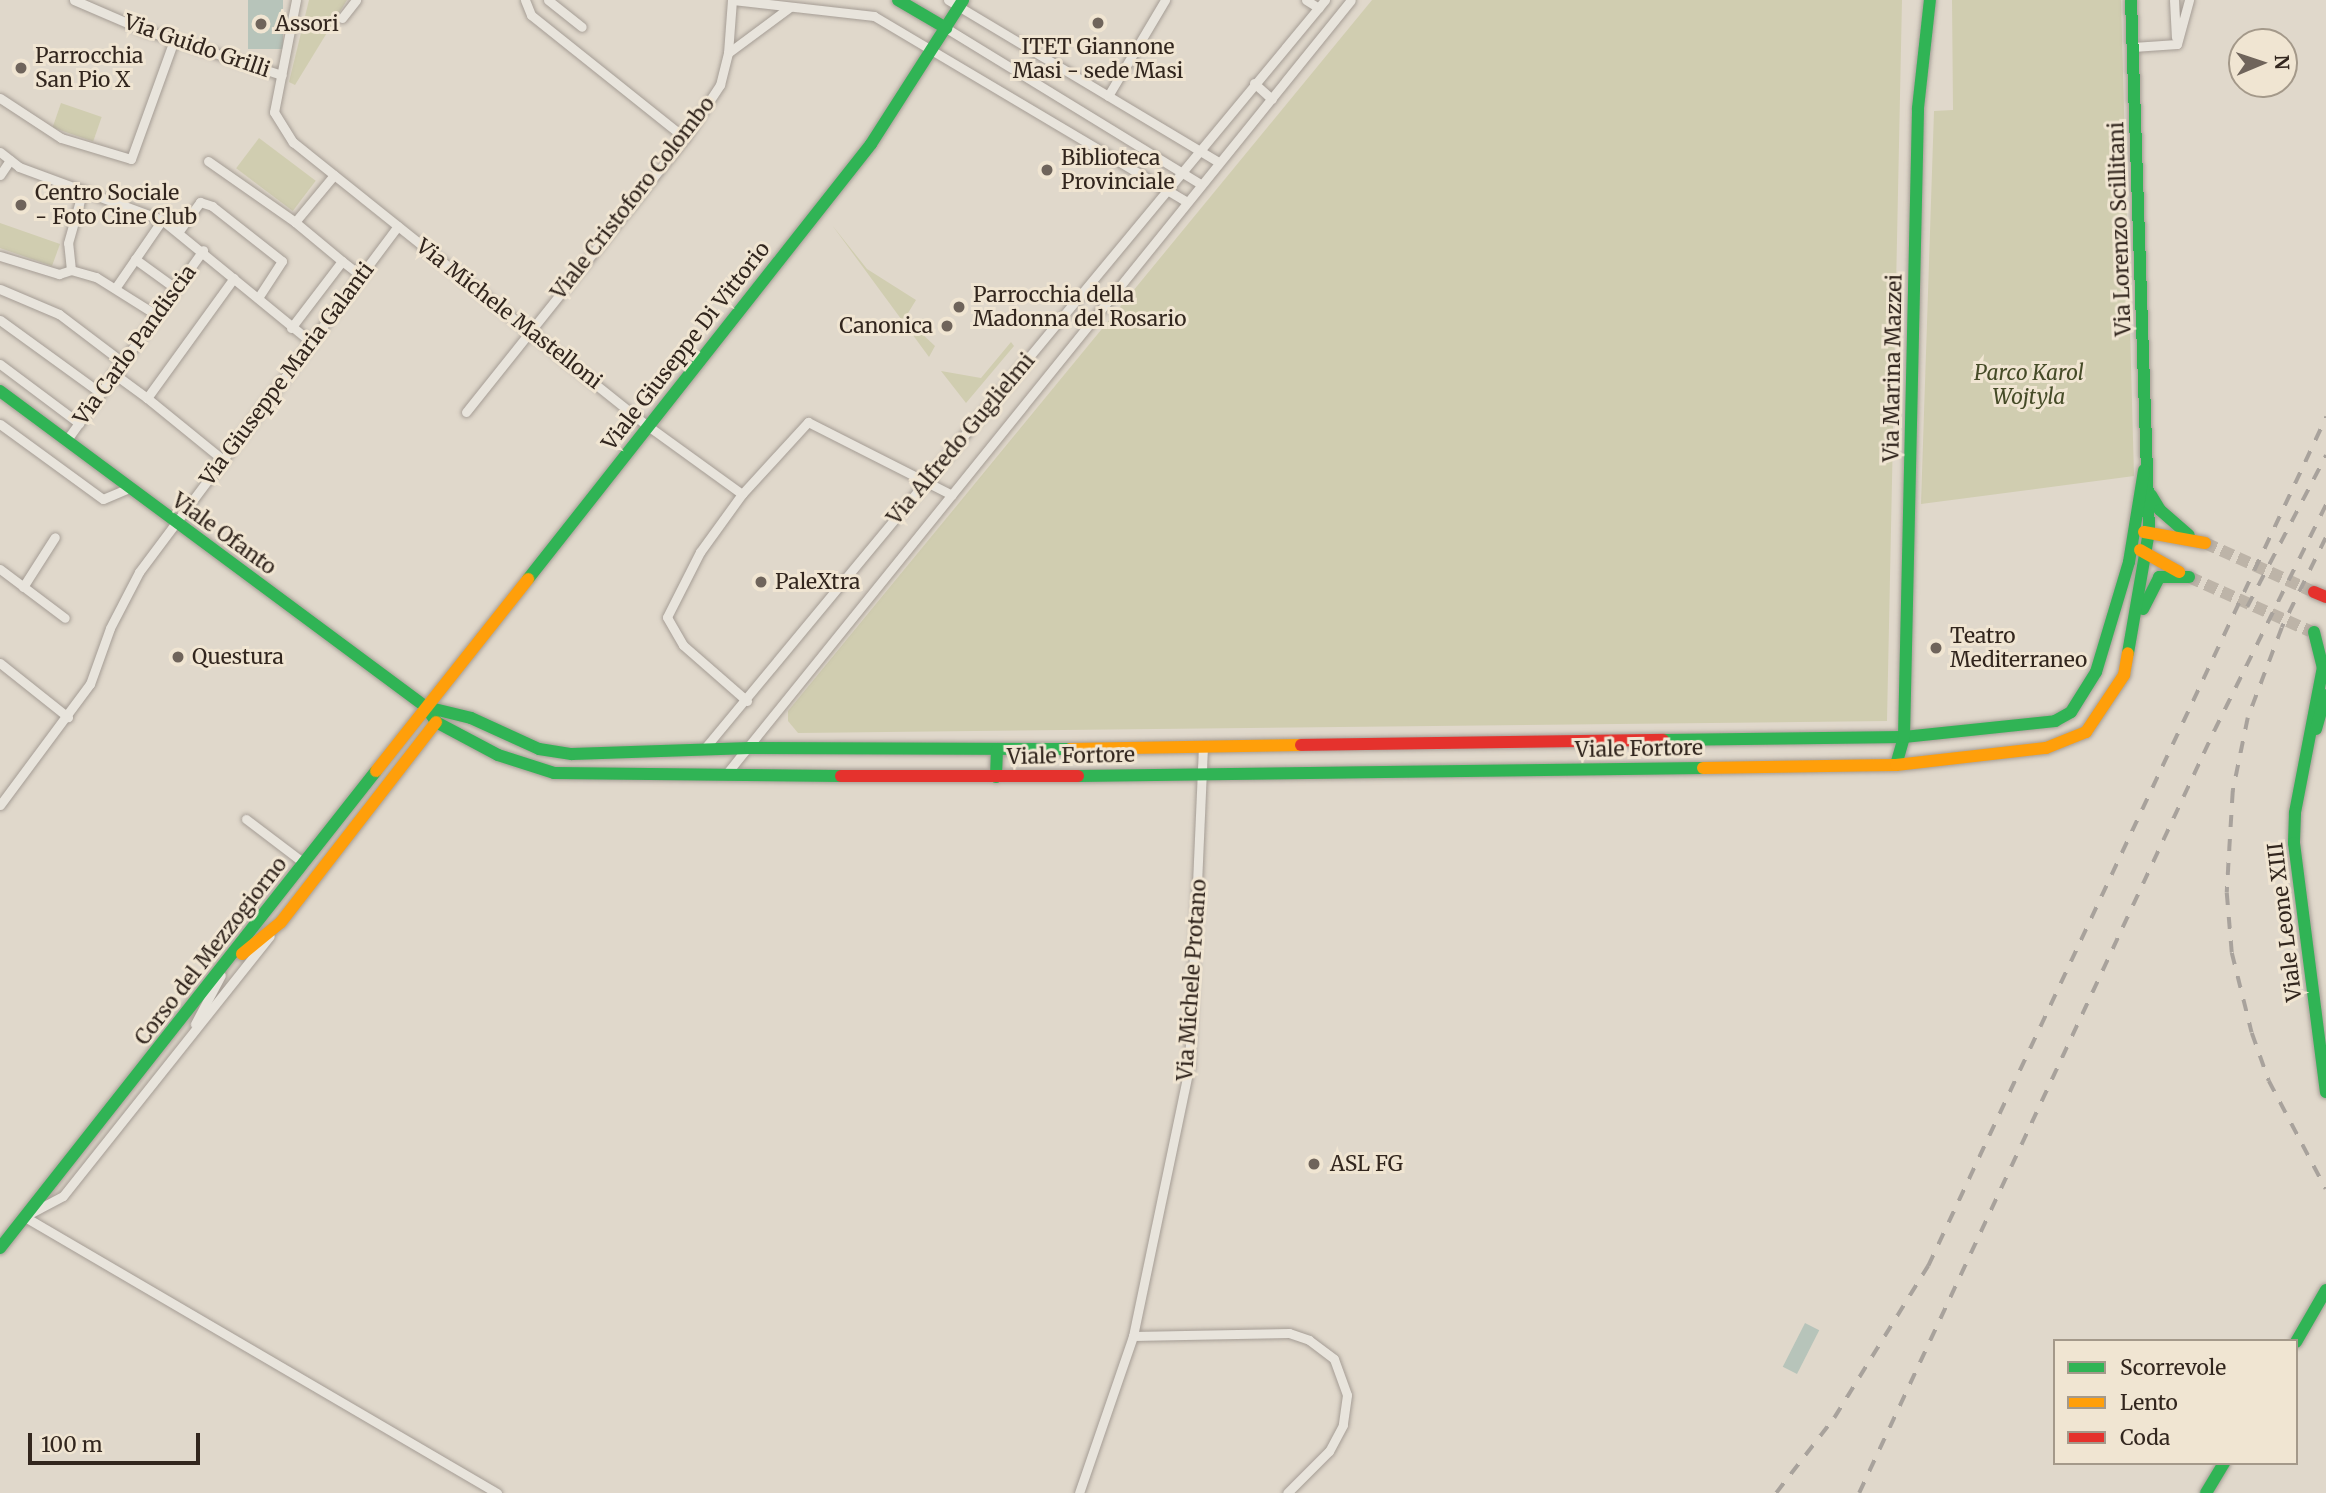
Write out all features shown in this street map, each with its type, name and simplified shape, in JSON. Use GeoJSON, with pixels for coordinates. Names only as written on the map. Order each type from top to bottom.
{"type":"FeatureCollection","features":[{"type":"Feature","properties":{"kind":"main road"},"geometry":{"type":"LineString","coordinates":[[898,0],[946,29]]}},
{"type":"Feature","properties":{"kind":"main road","name":"Via Marina Mazzei"},"geometry":{"type":"LineString","coordinates":[[1896,765],[1904,737],[1918,108],[1930,0]]}},
{"type":"Feature","properties":{"kind":"main road","name":"Via Lorenzo Scillitani"},"geometry":{"type":"LineString","coordinates":[[2131,0],[2146,456]]}},
{"type":"Feature","properties":{"kind":"main road","name":"Viale Giuseppe Di Vittorio"},"geometry":{"type":"LineString","coordinates":[[426,707],[871,144],[946,29],[956,2]]}},
{"type":"Feature","properties":{"kind":"main road","name":"Viale Ofanto"},"geometry":{"type":"LineString","coordinates":[[0,391],[426,707]]}},
{"type":"Feature","properties":{"kind":"main road","name":"Viale Fortore"},"geometry":{"type":"LineString","coordinates":[[426,707],[436,722],[498,755],[554,773],[996,777],[1203,772],[1896,765],[2046,748],[2073,741],[2099,719],[2124,676],[2135,629],[2149,531],[2151,494],[2146,456]]}},
{"type":"Feature","properties":{"kind":"main road","name":"Viale Fortore"},"geometry":{"type":"LineString","coordinates":[[426,707],[471,718],[539,749],[572,754],[750,748],[997,750],[1904,737],[2034,725],[2055,721],[2071,712],[2096,672],[2108,638],[2133,538],[2146,456]]}},
{"type":"Feature","properties":{"kind":"main road"},"geometry":{"type":"LineString","coordinates":[[2135,629],[2159,577],[2189,577],[2146,555],[2133,538],[2149,531],[2205,543],[2183,531],[2160,510],[2151,494]]}},
{"type":"Feature","properties":{"kind":"main road","name":"Viale Leone XIII"},"geometry":{"type":"LineString","coordinates":[[2317,633],[2323,659],[2295,813],[2294,843],[2326,1092]]}},
{"type":"Feature","properties":{"kind":"main road","name":"Viale Leone XIII"},"geometry":{"type":"LineString","coordinates":[[2308,749],[2326,695]]}},
{"type":"Feature","properties":{"kind":"main road","name":"Corso del Mezzogiorno"},"geometry":{"type":"LineString","coordinates":[[0,1248],[224,969],[426,707]]}},
{"type":"Feature","properties":{"kind":"main road","name":"Corso del Mezzogiorno"},"geometry":{"type":"LineString","coordinates":[[281,922],[436,722]]}},
{"type":"Feature","properties":{"kind":"main road","name":"Viale Fortore"},"geometry":{"type":"LineString","coordinates":[[996,777],[997,750]]}},
{"type":"Feature","properties":{"kind":"main road"},"geometry":{"type":"LineString","coordinates":[[224,969],[281,922]]}},
{"type":"Feature","properties":{"kind":"main road"},"geometry":{"type":"LineString","coordinates":[[2298,1339],[2326,1290]]}},
{"type":"Feature","properties":{"kind":"main road"},"geometry":{"type":"LineString","coordinates":[[2206,1493],[2223,1465]]}},
{"type":"Feature","properties":{"kind":"street","name":"Via Guido Grilli"},"geometry":{"type":"LineString","coordinates":[[74,0],[174,40],[282,75]]}},
{"type":"Feature","properties":{"kind":"street","name":"Via Michele Mastelloni"},"geometry":{"type":"LineString","coordinates":[[296,0],[274,112],[280,127],[334,175],[531,329],[648,426],[742,494]]}},
{"type":"Feature","properties":{"kind":"street"},"geometry":{"type":"LineString","coordinates":[[342,18],[356,0]]}},
{"type":"Feature","properties":{"kind":"street"},"geometry":{"type":"LineString","coordinates":[[525,0],[531,15],[685,138]]}},
{"type":"Feature","properties":{"kind":"street"},"geometry":{"type":"LineString","coordinates":[[548,0],[582,27]]}},
{"type":"Feature","properties":{"kind":"street"},"geometry":{"type":"LineString","coordinates":[[732,0],[874,16],[1164,191],[1187,202]]}},
{"type":"Feature","properties":{"kind":"street","name":"Viale Cristoforo Colombo"},"geometry":{"type":"LineString","coordinates":[[466,412],[685,138],[720,85],[728,53],[732,0]]}},
{"type":"Feature","properties":{"kind":"street"},"geometry":{"type":"LineString","coordinates":[[1108,96],[1165,0]]}},
{"type":"Feature","properties":{"kind":"street"},"geometry":{"type":"LineString","coordinates":[[1306,0],[1322,4]]}},
{"type":"Feature","properties":{"kind":"street","name":"Via Alfredo Guglielmi"},"geometry":{"type":"LineString","coordinates":[[727,773],[750,748],[1351,0]]}},
{"type":"Feature","properties":{"kind":"street"},"geometry":{"type":"LineString","coordinates":[[2174,0],[2177,44]]}},
{"type":"Feature","properties":{"kind":"street"},"geometry":{"type":"LineString","coordinates":[[2177,44],[2189,0]]}},
{"type":"Feature","properties":{"kind":"street"},"geometry":{"type":"LineString","coordinates":[[956,2],[1219,162]]}},
{"type":"Feature","properties":{"kind":"street","name":"Via Alfredo Guglielmi"},"geometry":{"type":"LineString","coordinates":[[704,749],[747,701],[1198,149],[1322,4]]}},
{"type":"Feature","properties":{"kind":"street"},"geometry":{"type":"LineString","coordinates":[[728,53],[790,7]]}},
{"type":"Feature","properties":{"kind":"street"},"geometry":{"type":"LineString","coordinates":[[946,29],[1201,184]]}},
{"type":"Feature","properties":{"kind":"street"},"geometry":{"type":"LineString","coordinates":[[0,98],[61,138],[131,159],[174,40]]}},
{"type":"Feature","properties":{"kind":"street"},"geometry":{"type":"LineString","coordinates":[[2133,47],[2177,44]]}},
{"type":"Feature","properties":{"kind":"street"},"geometry":{"type":"LineString","coordinates":[[1254,83],[1272,99]]}},
{"type":"Feature","properties":{"kind":"street"},"geometry":{"type":"LineString","coordinates":[[0,152],[9,160],[162,220],[203,250],[291,328],[311,342]]}},
{"type":"Feature","properties":{"kind":"street"},"geometry":{"type":"LineString","coordinates":[[0,175],[9,160]]}},
{"type":"Feature","properties":{"kind":"street"},"geometry":{"type":"LineString","coordinates":[[208,160],[295,222],[361,276]]}},
{"type":"Feature","properties":{"kind":"street"},"geometry":{"type":"LineString","coordinates":[[295,222],[334,175]]}},
{"type":"Feature","properties":{"kind":"street"},"geometry":{"type":"LineString","coordinates":[[71,270],[68,243],[83,190]]}},
{"type":"Feature","properties":{"kind":"street"},"geometry":{"type":"LineString","coordinates":[[179,231],[200,202],[212,206],[282,261],[258,298]]}},
{"type":"Feature","properties":{"kind":"street"},"geometry":{"type":"LineString","coordinates":[[116,287],[162,220]]}},
{"type":"Feature","properties":{"kind":"street","name":"Via Giuseppe Maria Galanti"},"geometry":{"type":"LineString","coordinates":[[0,805],[90,684],[110,628],[139,572],[398,226]]}},
{"type":"Feature","properties":{"kind":"street","name":"Via Carlo Pandiscia"},"geometry":{"type":"LineString","coordinates":[[66,441],[121,360],[203,250]]}},
{"type":"Feature","properties":{"kind":"street"},"geometry":{"type":"LineString","coordinates":[[0,256],[59,274],[71,270],[116,287],[155,314]]}},
{"type":"Feature","properties":{"kind":"street"},"geometry":{"type":"LineString","coordinates":[[135,259],[174,288]]}},
{"type":"Feature","properties":{"kind":"street"},"geometry":{"type":"LineString","coordinates":[[291,328],[342,261]]}},
{"type":"Feature","properties":{"kind":"street"},"geometry":{"type":"LineString","coordinates":[[147,398],[234,278]]}},
{"type":"Feature","properties":{"kind":"street"},"geometry":{"type":"LineString","coordinates":[[0,289],[59,314],[121,360]]}},
{"type":"Feature","properties":{"kind":"street"},"geometry":{"type":"LineString","coordinates":[[0,320],[100,392]]}},
{"type":"Feature","properties":{"kind":"street"},"geometry":{"type":"LineString","coordinates":[[0,364],[79,423]]}},
{"type":"Feature","properties":{"kind":"street"},"geometry":{"type":"LineString","coordinates":[[113,373],[222,459]]}},
{"type":"Feature","properties":{"kind":"street"},"geometry":{"type":"LineString","coordinates":[[747,701],[683,645],[667,617],[700,552],[742,494],[808,422],[952,495]]}},
{"type":"Feature","properties":{"kind":"street"},"geometry":{"type":"LineString","coordinates":[[0,424],[103,499],[129,488]]}},
{"type":"Feature","properties":{"kind":"street"},"geometry":{"type":"LineString","coordinates":[[23,587],[55,537]]}},
{"type":"Feature","properties":{"kind":"street"},"geometry":{"type":"LineString","coordinates":[[0,569],[65,618]]}},
{"type":"Feature","properties":{"kind":"street"},"geometry":{"type":"LineString","coordinates":[[0,663],[68,717]]}},
{"type":"Feature","properties":{"kind":"street","name":"Via Michele Protano"},"geometry":{"type":"LineString","coordinates":[[1079,1493],[1133,1336],[1189,1067],[1203,746]]}},
{"type":"Feature","properties":{"kind":"street"},"geometry":{"type":"LineString","coordinates":[[246,818],[304,863]]}},
{"type":"Feature","properties":{"kind":"street","name":"Corso del Mezzogiorno"},"geometry":{"type":"LineString","coordinates":[[25,1217],[63,1196],[281,922]]}},
{"type":"Feature","properties":{"kind":"street"},"geometry":{"type":"LineString","coordinates":[[184,1044],[224,969]]}},
{"type":"Feature","properties":{"kind":"street"},"geometry":{"type":"LineString","coordinates":[[25,1217],[497,1493]]}},
{"type":"Feature","properties":{"kind":"street"},"geometry":{"type":"LineString","coordinates":[[1133,1336],[1289,1333],[1309,1340],[1334,1359],[1347,1395],[1343,1424],[1324,1457],[1287,1493]]}},
{"type":"Feature","properties":{"kind":"green space"},"geometry":{"type":"Polygon","coordinates":[[[309,0],[347,0],[295,85],[289,82],[309,0]]]}},
{"type":"Feature","properties":{"kind":"green space"},"geometry":{"type":"Polygon","coordinates":[[[1372,0],[1902,0],[1887,721],[798,733],[788,721],[788,711],[1372,0]]]}},
{"type":"Feature","properties":{"kind":"green space","name":"Parco Karol Wojtyla"},"geometry":{"type":"Polygon","coordinates":[[[1952,0],[2121,0],[2134,476],[1921,504],[1934,111],[1953,110],[1952,0]]]}},
{"type":"Feature","properties":{"kind":"green space"},"geometry":{"type":"Polygon","coordinates":[[[61,103],[102,117],[93,142],[53,128],[61,103]]]}},
{"type":"Feature","properties":{"kind":"green space"},"geometry":{"type":"Polygon","coordinates":[[[259,138],[316,181],[293,211],[236,168],[259,138]]]}},
{"type":"Feature","properties":{"kind":"green space"},"geometry":{"type":"Polygon","coordinates":[[[0,223],[60,244],[52,266],[0,248],[0,223]]]}},
{"type":"Feature","properties":{"kind":"green space"},"geometry":{"type":"Polygon","coordinates":[[[832,225],[867,269],[916,300],[905,318],[935,346],[929,357],[832,225]]]}},
{"type":"Feature","properties":{"kind":"green space"},"geometry":{"type":"Polygon","coordinates":[[[1011,342],[1014,346],[966,403],[941,371],[981,378],[1011,342]]]}},
{"type":"Feature","properties":{"kind":"shaded area","name":"Assori"},"geometry":{"type":"Polygon","coordinates":[[[248,0],[283,0],[283,49],[248,49],[248,0]]]}},
{"type":"Feature","properties":{"kind":"shaded area"},"geometry":{"type":"Polygon","coordinates":[[[1805,1323],[1819,1330],[1797,1374],[1783,1367],[1805,1323]]]}},
{"type":"Feature","properties":{"kind":"tunnel"},"geometry":{"type":"LineString","coordinates":[[2205,543],[2314,592]]}},
{"type":"Feature","properties":{"kind":"tunnel"},"geometry":{"type":"LineString","coordinates":[[2189,577],[2310,631]]}},
{"type":"Feature","properties":{"kind":"railway"},"geometry":{"type":"LineString","coordinates":[[1776,1493],[1834,1418],[1928,1266],[2326,417]]}},
{"type":"Feature","properties":{"kind":"railway"},"geometry":{"type":"LineString","coordinates":[[2247,607],[2326,455]]}},
{"type":"Feature","properties":{"kind":"railway"},"geometry":{"type":"LineString","coordinates":[[1859,1493],[2214,731],[2326,504]]}},
{"type":"Feature","properties":{"kind":"railway"},"geometry":{"type":"LineString","coordinates":[[2326,538],[2282,628],[2248,718],[2233,791],[2227,893],[2232,953],[2252,1033],[2269,1081],[2326,1189]]}},
{"type":"Feature","properties":{"kind":"traffic: fast"},"geometry":{"type":"LineString","coordinates":[[898,0],[946,28]]}},
{"type":"Feature","properties":{"kind":"traffic: fast"},"geometry":{"type":"LineString","coordinates":[[528,579],[871,144],[963,0]]}},
{"type":"Feature","properties":{"kind":"traffic: fast"},"geometry":{"type":"LineString","coordinates":[[1896,765],[1904,737],[1918,108],[1930,0]]}},
{"type":"Feature","properties":{"kind":"traffic: fast"},"geometry":{"type":"LineString","coordinates":[[2128,653],[2149,531],[2131,0]]}},
{"type":"Feature","properties":{"kind":"traffic: fast"},"geometry":{"type":"LineString","coordinates":[[0,391],[426,707],[436,722],[498,755],[554,773],[841,776]]}},
{"type":"Feature","properties":{"kind":"traffic: fast"},"geometry":{"type":"LineString","coordinates":[[1663,740],[1904,737],[2055,721],[2071,712],[2096,672],[2129,562],[2144,470]]}},
{"type":"Feature","properties":{"kind":"traffic: fast"},"geometry":{"type":"LineString","coordinates":[[2151,495],[2160,510],[2189,535]]}},
{"type":"Feature","properties":{"kind":"traffic: fast"},"geometry":{"type":"LineString","coordinates":[[2143,609],[2159,577],[2189,577]]}},
{"type":"Feature","properties":{"kind":"traffic: fast"},"geometry":{"type":"LineString","coordinates":[[2314,632],[2323,667],[2295,813],[2294,843],[2326,1092]]}},
{"type":"Feature","properties":{"kind":"traffic: fast"},"geometry":{"type":"LineString","coordinates":[[2316,729],[2326,695]]}},
{"type":"Feature","properties":{"kind":"traffic: fast"},"geometry":{"type":"LineString","coordinates":[[426,707],[471,718],[539,749],[572,754],[750,748],[1070,749]]}},
{"type":"Feature","properties":{"kind":"traffic: fast"},"geometry":{"type":"LineString","coordinates":[[996,777],[997,750]]}},
{"type":"Feature","properties":{"kind":"traffic: fast"},"geometry":{"type":"LineString","coordinates":[[1078,776],[1703,768]]}},
{"type":"Feature","properties":{"kind":"traffic: fast"},"geometry":{"type":"LineString","coordinates":[[0,1248],[376,771]]}},
{"type":"Feature","properties":{"kind":"traffic: fast"},"geometry":{"type":"LineString","coordinates":[[2298,1339],[2326,1290]]}},
{"type":"Feature","properties":{"kind":"traffic: fast"},"geometry":{"type":"LineString","coordinates":[[2206,1493],[2223,1465]]}},
{"type":"Feature","properties":{"kind":"traffic: slow"},"geometry":{"type":"LineString","coordinates":[[2144,532],[2205,543]]}},
{"type":"Feature","properties":{"kind":"traffic: slow"},"geometry":{"type":"LineString","coordinates":[[2140,550],[2179,572]]}},
{"type":"Feature","properties":{"kind":"traffic: slow"},"geometry":{"type":"LineString","coordinates":[[376,771],[528,579]]}},
{"type":"Feature","properties":{"kind":"traffic: slow"},"geometry":{"type":"LineString","coordinates":[[1703,768],[1896,765],[2046,748],[2086,732],[2124,675],[2128,653]]}},
{"type":"Feature","properties":{"kind":"traffic: slow"},"geometry":{"type":"LineString","coordinates":[[242,954],[281,922],[436,722]]}},
{"type":"Feature","properties":{"kind":"traffic: slow"},"geometry":{"type":"LineString","coordinates":[[1070,749],[1301,745]]}},
{"type":"Feature","properties":{"kind":"traffic: jam"},"geometry":{"type":"LineString","coordinates":[[2314,592],[2326,597]]}},
{"type":"Feature","properties":{"kind":"traffic: jam"},"geometry":{"type":"LineString","coordinates":[[1301,745],[1663,740]]}},
{"type":"Feature","properties":{"kind":"traffic: jam"},"geometry":{"type":"LineString","coordinates":[[841,776],[1078,776]]}},
{"type":"Feature","properties":{"kind":"place","name":"ITET Giannone Masi - sede Masi"},"geometry":{"type":"Point","coordinates":[1098,23]}},
{"type":"Feature","properties":{"kind":"place","name":"Assori"},"geometry":{"type":"Point","coordinates":[261,24]}},
{"type":"Feature","properties":{"kind":"place","name":"Parrocchia San Pio X"},"geometry":{"type":"Point","coordinates":[21,68]}},
{"type":"Feature","properties":{"kind":"place","name":"Biblioteca Provinciale"},"geometry":{"type":"Point","coordinates":[1047,170]}},
{"type":"Feature","properties":{"kind":"place","name":"Centro Sociale - Foto Cine Club"},"geometry":{"type":"Point","coordinates":[21,205]}},
{"type":"Feature","properties":{"kind":"place","name":"Parrocchia della Madonna del Rosario"},"geometry":{"type":"Point","coordinates":[959,307]}},
{"type":"Feature","properties":{"kind":"place","name":"Canonica"},"geometry":{"type":"Point","coordinates":[947,326]}},
{"type":"Feature","properties":{"kind":"place","name":"PaleXtra"},"geometry":{"type":"Point","coordinates":[761,582]}},
{"type":"Feature","properties":{"kind":"place","name":"Teatro Mediterraneo"},"geometry":{"type":"Point","coordinates":[1936,648]}},
{"type":"Feature","properties":{"kind":"place","name":"Questura"},"geometry":{"type":"Point","coordinates":[178,657]}},
{"type":"Feature","properties":{"kind":"place","name":"ASL FG"},"geometry":{"type":"Point","coordinates":[1314,1164]}}]}
